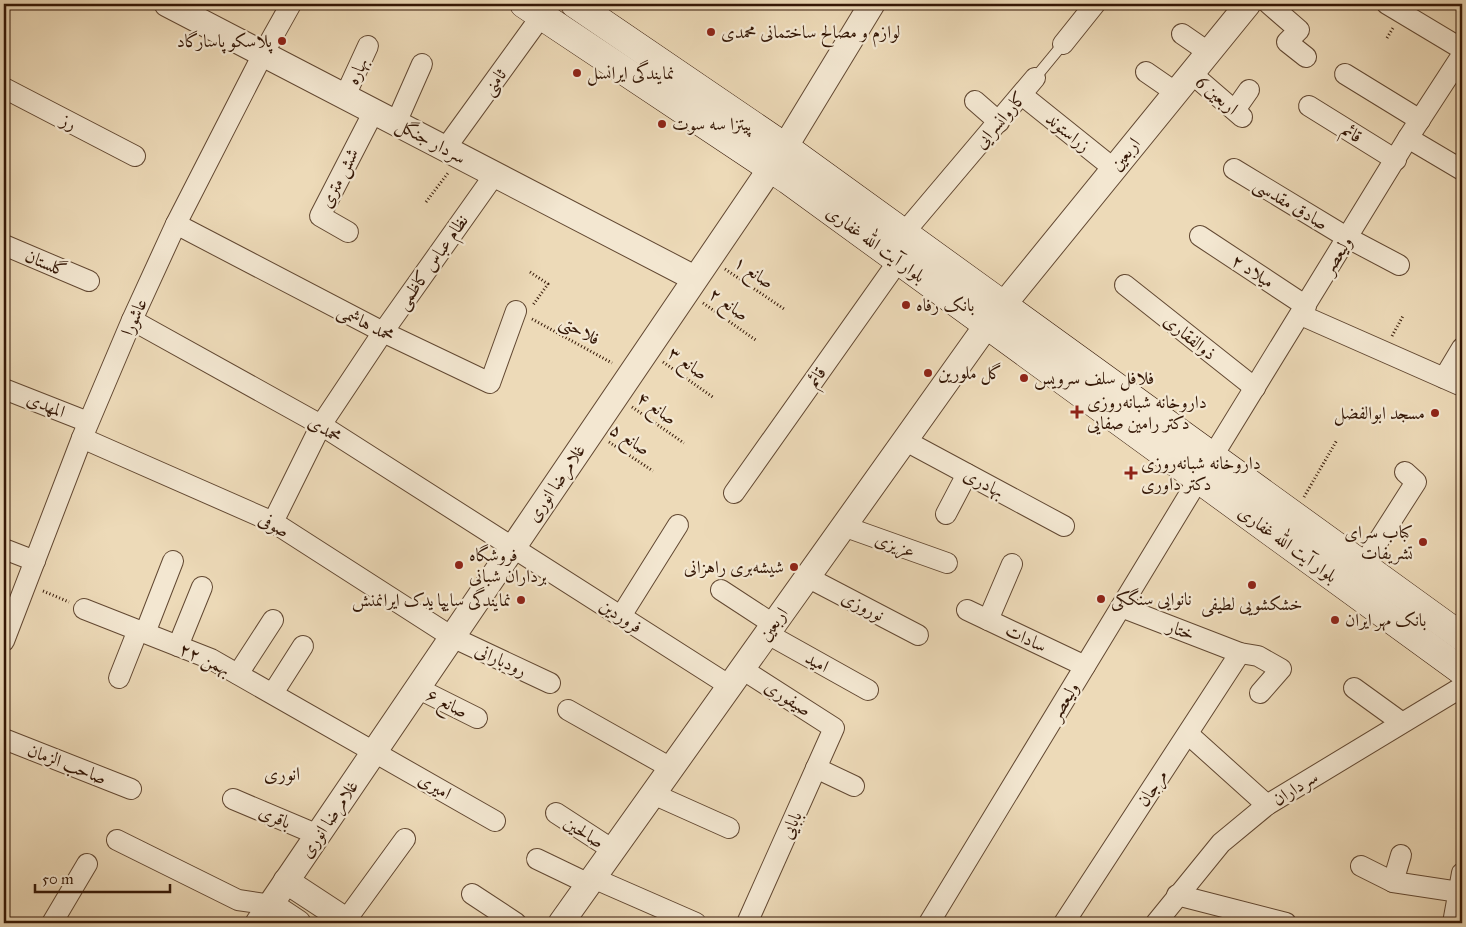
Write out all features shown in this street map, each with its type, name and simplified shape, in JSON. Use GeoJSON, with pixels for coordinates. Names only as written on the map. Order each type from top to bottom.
{"type":"FeatureCollection","features":[{"type":"Feature","properties":{"kind":"main road","name":"بلوار آیت الله غفاری"},"geometry":{"type":"LineString","coordinates":[[575,4],[777,157],[899,260],[994,315],[1213,456],[1462,637]]}},
{"type":"Feature","properties":{"kind":"main road","name":"بلوار آیت الله غفاری"},"geometry":{"type":"LineString","coordinates":[[533,9],[903,234],[994,315],[1198,480],[1462,671]]}},
{"type":"Feature","properties":{"kind":"street","name":"سردار جنگل"},"geometry":{"type":"LineString","coordinates":[[167,4],[495,174],[690,285]]}},
{"type":"Feature","properties":{"kind":"street","name":"عاشورا"},"geometry":{"type":"LineString","coordinates":[[4,641],[85,430],[132,320],[176,224],[263,54],[291,4]]}},
{"type":"Feature","properties":{"kind":"street","name":"کاروانسرایی"},"geometry":{"type":"LineString","coordinates":[[1063,44],[1095,4]]}},
{"type":"Feature","properties":{"kind":"street","name":"اربعین"},"geometry":{"type":"LineString","coordinates":[[561,923],[994,315],[1248,4]]}},
{"type":"Feature","properties":{"kind":"street"},"geometry":{"type":"LineString","coordinates":[[1269,4],[1299,30],[1287,42],[1306,57]]}},
{"type":"Feature","properties":{"kind":"street"},"geometry":{"type":"LineString","coordinates":[[1387,4],[1460,61]]}},
{"type":"Feature","properties":{"kind":"street","name":"غلامرضا انوری"},"geometry":{"type":"LineString","coordinates":[[264,914],[777,157],[868,5]]}},
{"type":"Feature","properties":{"kind":"street","name":"ثامنی"},"geometry":{"type":"LineString","coordinates":[[453,152],[533,9]]}},
{"type":"Feature","properties":{"kind":"street"},"geometry":{"type":"LineString","coordinates":[[1182,34],[1208,52]]}},
{"type":"Feature","properties":{"kind":"street","name":"بهاره"},"geometry":{"type":"LineString","coordinates":[[345,96],[368,46]]}},
{"type":"Feature","properties":{"kind":"street","name":"ولیعصر"},"geometry":{"type":"LineString","coordinates":[[929,923],[1408,138],[1460,61]]}},
{"type":"Feature","properties":{"kind":"street"},"geometry":{"type":"LineString","coordinates":[[396,123],[422,64]]}},
{"type":"Feature","properties":{"kind":"street"},"geometry":{"type":"LineString","coordinates":[[1146,72],[1175,92]]}},
{"type":"Feature","properties":{"kind":"street","name":"اربعین 6"},"geometry":{"type":"LineString","coordinates":[[1191,73],[1239,113],[1249,90]]}},
{"type":"Feature","properties":{"kind":"street"},"geometry":{"type":"LineString","coordinates":[[1345,74],[1420,120]]}},
{"type":"Feature","properties":{"kind":"street","name":"کاروانسرایی"},"geometry":{"type":"LineString","coordinates":[[903,234],[1036,78]]}},
{"type":"Feature","properties":{"kind":"street","name":"رز"},"geometry":{"type":"LineString","coordinates":[[4,88],[135,156]]}},
{"type":"Feature","properties":{"kind":"street","name":"زراستوند"},"geometry":{"type":"LineString","coordinates":[[1022,96],[1113,168]]}},
{"type":"Feature","properties":{"kind":"street"},"geometry":{"type":"LineString","coordinates":[[975,100],[999,122]]}},
{"type":"Feature","properties":{"kind":"street","name":"قائم"},"geometry":{"type":"LineString","coordinates":[[1308,106],[1396,160]]}},
{"type":"Feature","properties":{"kind":"street","name":"شش متری"},"geometry":{"type":"LineString","coordinates":[[348,232],[320,216],[374,111]]}},
{"type":"Feature","properties":{"kind":"street"},"geometry":{"type":"LineString","coordinates":[[1408,138],[1462,170]]}},
{"type":"Feature","properties":{"kind":"street","name":"صادق مقدسی"},"geometry":{"type":"LineString","coordinates":[[1234,169],[1348,238],[1399,265]]}},
{"type":"Feature","properties":{"kind":"street","name":"نظام عباس کاظمی"},"geometry":{"type":"LineString","coordinates":[[272,522],[321,425],[382,332],[495,174]]}},
{"type":"Feature","properties":{"kind":"street","name":"محمد هاشمی"},"geometry":{"type":"LineString","coordinates":[[176,224],[382,332],[490,383],[521,313]]}},
{"type":"Feature","properties":{"kind":"street","name":"میلاد ۲"},"geometry":{"type":"LineString","coordinates":[[1200,236],[1303,310]]}},
{"type":"Feature","properties":{"kind":"street","name":"گلستان"},"geometry":{"type":"LineString","coordinates":[[4,245],[89,281]]}},
{"type":"Feature","properties":{"kind":"street","name":"قائم"},"geometry":{"type":"LineString","coordinates":[[734,493],[899,260]]}},
{"type":"Feature","properties":{"kind":"street","name":"ذوالفقاری"},"geometry":{"type":"LineString","coordinates":[[1125,285],[1255,388]]}},
{"type":"Feature","properties":{"kind":"street"},"geometry":{"type":"LineString","coordinates":[[1303,310],[1462,386]]}},
{"type":"Feature","properties":{"kind":"street","name":"محمدی"},"geometry":{"type":"LineString","coordinates":[[132,320],[321,425],[513,546]]}},
{"type":"Feature","properties":{"kind":"street"},"geometry":{"type":"LineString","coordinates":[[1444,378],[1462,348]]}},
{"type":"Feature","properties":{"kind":"street","name":"المهدی"},"geometry":{"type":"LineString","coordinates":[[4,388],[85,430]]}},
{"type":"Feature","properties":{"kind":"street","name":"صوفی"},"geometry":{"type":"LineString","coordinates":[[85,430],[272,522],[452,637]]}},
{"type":"Feature","properties":{"kind":"street","name":"بهادری"},"geometry":{"type":"LineString","coordinates":[[904,440],[1064,526]]}},
{"type":"Feature","properties":{"kind":"street"},"geometry":{"type":"LineString","coordinates":[[1363,565],[1416,482],[1405,472]]}},
{"type":"Feature","properties":{"kind":"street"},"geometry":{"type":"LineString","coordinates":[[946,514],[967,474]]}},
{"type":"Feature","properties":{"kind":"street"},"geometry":{"type":"LineString","coordinates":[[621,616],[678,525]]}},
{"type":"Feature","properties":{"kind":"street","name":"عزیزی"},"geometry":{"type":"LineString","coordinates":[[843,526],[947,563]]}},
{"type":"Feature","properties":{"kind":"street","name":"فروردین"},"geometry":{"type":"LineString","coordinates":[[513,546],[621,616],[736,678]]}},
{"type":"Feature","properties":{"kind":"street"},"geometry":{"type":"LineString","coordinates":[[4,549],[35,561]]}},
{"type":"Feature","properties":{"kind":"street"},"geometry":{"type":"LineString","coordinates":[[119,678],[173,561]]}},
{"type":"Feature","properties":{"kind":"street"},"geometry":{"type":"LineString","coordinates":[[988,620],[1012,564]]}},
{"type":"Feature","properties":{"kind":"street","name":"نوروزی"},"geometry":{"type":"LineString","coordinates":[[807,577],[918,635]]}},
{"type":"Feature","properties":{"kind":"street"},"geometry":{"type":"LineString","coordinates":[[178,646],[202,587]]}},
{"type":"Feature","properties":{"kind":"street","name":"امید"},"geometry":{"type":"LineString","coordinates":[[721,590],[770,629],[868,690]]}},
{"type":"Feature","properties":{"kind":"street","name":"ختار"},"geometry":{"type":"LineString","coordinates":[[1121,607],[1240,653],[1258,656],[1281,669],[1260,693]]}},
{"type":"Feature","properties":{"kind":"street","name":"۲۲ بهمن"},"geometry":{"type":"LineString","coordinates":[[84,609],[211,659],[375,750]]}},
{"type":"Feature","properties":{"kind":"street","name":"سادات"},"geometry":{"type":"LineString","coordinates":[[967,610],[1085,666]]}},
{"type":"Feature","properties":{"kind":"street"},"geometry":{"type":"LineString","coordinates":[[238,674],[274,620]]}},
{"type":"Feature","properties":{"kind":"street","name":"رودبارانی"},"geometry":{"type":"LineString","coordinates":[[452,637],[550,683]]}},
{"type":"Feature","properties":{"kind":"street"},"geometry":{"type":"LineString","coordinates":[[273,693],[303,646]]}},
{"type":"Feature","properties":{"kind":"street","name":"مرجان"},"geometry":{"type":"LineString","coordinates":[[1064,923],[1240,653]]}},
{"type":"Feature","properties":{"kind":"street","name":"صیفوری"},"geometry":{"type":"LineString","coordinates":[[736,678],[834,728]]}},
{"type":"Feature","properties":{"kind":"street","name":"سرداران"},"geometry":{"type":"LineString","coordinates":[[1156,923],[1221,843],[1266,805],[1462,687]]}},
{"type":"Feature","properties":{"kind":"street","name":"صانع ۶"},"geometry":{"type":"LineString","coordinates":[[417,688],[477,718]]}},
{"type":"Feature","properties":{"kind":"street"},"geometry":{"type":"LineString","coordinates":[[1354,688],[1401,722]]}},
{"type":"Feature","properties":{"kind":"street"},"geometry":{"type":"LineString","coordinates":[[568,710],[671,768]]}},
{"type":"Feature","properties":{"kind":"street","name":"بابایی"},"geometry":{"type":"LineString","coordinates":[[747,923],[834,728]]}},
{"type":"Feature","properties":{"kind":"street"},"geometry":{"type":"LineString","coordinates":[[1188,734],[1266,805]]}},
{"type":"Feature","properties":{"kind":"street","name":"صاحب الزمان"},"geometry":{"type":"LineString","coordinates":[[4,738],[131,789]]}},
{"type":"Feature","properties":{"kind":"street","name":"امیری"},"geometry":{"type":"LineString","coordinates":[[375,750],[495,821]]}},
{"type":"Feature","properties":{"kind":"street"},"geometry":{"type":"LineString","coordinates":[[816,768],[854,786]]}},
{"type":"Feature","properties":{"kind":"street"},"geometry":{"type":"LineString","coordinates":[[653,794],[728,828]]}},
{"type":"Feature","properties":{"kind":"street","name":"باقری"},"geometry":{"type":"LineString","coordinates":[[233,799],[318,835]]}},
{"type":"Feature","properties":{"kind":"street","name":"صالحین"},"geometry":{"type":"LineString","coordinates":[[556,814],[613,850]]}},
{"type":"Feature","properties":{"kind":"street"},"geometry":{"type":"LineString","coordinates":[[286,881],[348,922],[405,839]]}},
{"type":"Feature","properties":{"kind":"street"},"geometry":{"type":"LineString","coordinates":[[117,840],[264,914],[298,923]]}},
{"type":"Feature","properties":{"kind":"street"},"geometry":{"type":"LineString","coordinates":[[1394,882],[1401,855]]}},
{"type":"Feature","properties":{"kind":"street"},"geometry":{"type":"LineString","coordinates":[[537,859],[696,923]]}},
{"type":"Feature","properties":{"kind":"street"},"geometry":{"type":"LineString","coordinates":[[52,923],[87,864]]}},
{"type":"Feature","properties":{"kind":"street"},"geometry":{"type":"LineString","coordinates":[[1361,866],[1394,882],[1460,883],[1453,923]]}},
{"type":"Feature","properties":{"kind":"street"},"geometry":{"type":"LineString","coordinates":[[472,894],[516,923]]}},
{"type":"Feature","properties":{"kind":"street"},"geometry":{"type":"LineString","coordinates":[[1177,895],[1286,923]]}},
{"type":"Feature","properties":{"kind":"lane","name":"کاروانسرایی"},"geometry":{"type":"LineString","coordinates":[[1036,78],[1063,44]]}},
{"type":"Feature","properties":{"kind":"path"},"geometry":{"type":"LineString","coordinates":[[426,202],[453,152]]}},
{"type":"Feature","properties":{"kind":"path","name":"صانع ۱"},"geometry":{"type":"LineString","coordinates":[[708,258],[784,309]]}},
{"type":"Feature","properties":{"kind":"path"},"geometry":{"type":"LineString","coordinates":[[521,313],[548,284],[530,272]]}},
{"type":"Feature","properties":{"kind":"path","name":"صانع ۲"},"geometry":{"type":"LineString","coordinates":[[690,285],[757,341]]}},
{"type":"Feature","properties":{"kind":"path","name":"فلاحتی"},"geometry":{"type":"LineString","coordinates":[[521,313],[630,374]]}},
{"type":"Feature","properties":{"kind":"path","name":"صانع ۳"},"geometry":{"type":"LineString","coordinates":[[646,350],[714,398]]}},
{"type":"Feature","properties":{"kind":"path","name":"صانع ۴"},"geometry":{"type":"LineString","coordinates":[[615,395],[684,443]]}},
{"type":"Feature","properties":{"kind":"path","name":"صانع ۵"},"geometry":{"type":"LineString","coordinates":[[591,431],[653,470]]}},
{"type":"Feature","properties":{"kind":"path"},"geometry":{"type":"LineString","coordinates":[[1294,515],[1337,440]]}},
{"type":"Feature","properties":{"kind":"path"},"geometry":{"type":"LineString","coordinates":[[27,584],[84,609]]}},
{"type":"Feature","properties":{"kind":"place","name":"لوازم و مصالح ساختمانی محمدی"},"geometry":{"type":"Point","coordinates":[711,32]}},
{"type":"Feature","properties":{"kind":"place","name":"پلاسکو پاسارگاد"},"geometry":{"type":"Point","coordinates":[282,41]}},
{"type":"Feature","properties":{"kind":"place","name":"نمایندگی ایرانسل"},"geometry":{"type":"Point","coordinates":[577,73]}},
{"type":"Feature","properties":{"kind":"place","name":"پیتزا سه سوت"},"geometry":{"type":"Point","coordinates":[662,124]}},
{"type":"Feature","properties":{"kind":"place","name":"بانک رفاه"},"geometry":{"type":"Point","coordinates":[906,305]}},
{"type":"Feature","properties":{"kind":"place","name":"گل ملورین"},"geometry":{"type":"Point","coordinates":[928,373]}},
{"type":"Feature","properties":{"kind":"place","name":"فلافل سلف سرویس"},"geometry":{"type":"Point","coordinates":[1024,378]}},
{"type":"Feature","properties":{"kind":"place","name":"داروخانه شبانه‌روزی دکتر رامین صفایی"},"geometry":{"type":"Point","coordinates":[1077,412]}},
{"type":"Feature","properties":{"kind":"place","name":"مسجد ابوالفضل"},"geometry":{"type":"Point","coordinates":[1435,413]}},
{"type":"Feature","properties":{"kind":"place","name":"داروخانه شبانه‌روزی دکتر داوری"},"geometry":{"type":"Point","coordinates":[1131,473]}},
{"type":"Feature","properties":{"kind":"place","name":"کباب سرای تشریفات"},"geometry":{"type":"Point","coordinates":[1423,542]}},
{"type":"Feature","properties":{"kind":"place","name":"فروشگاه برداران شبانی"},"geometry":{"type":"Point","coordinates":[459,565]}},
{"type":"Feature","properties":{"kind":"place","name":"شیشه‌بری راهزانی"},"geometry":{"type":"Point","coordinates":[794,567]}},
{"type":"Feature","properties":{"kind":"place","name":"خشکشویی لطیفی"},"geometry":{"type":"Point","coordinates":[1252,585]}},
{"type":"Feature","properties":{"kind":"place","name":"نانوایی سنگکی"},"geometry":{"type":"Point","coordinates":[1101,599]}},
{"type":"Feature","properties":{"kind":"place","name":"نمایندگی سایپا یدک ایرانمنش"},"geometry":{"type":"Point","coordinates":[521,600]}},
{"type":"Feature","properties":{"kind":"place","name":"بانک مهر ایران"},"geometry":{"type":"Point","coordinates":[1335,620]}},
{"type":"Feature","properties":{"kind":"district","name":"انوری"},"geometry":{"type":"Point","coordinates":[282,773]}}]}
